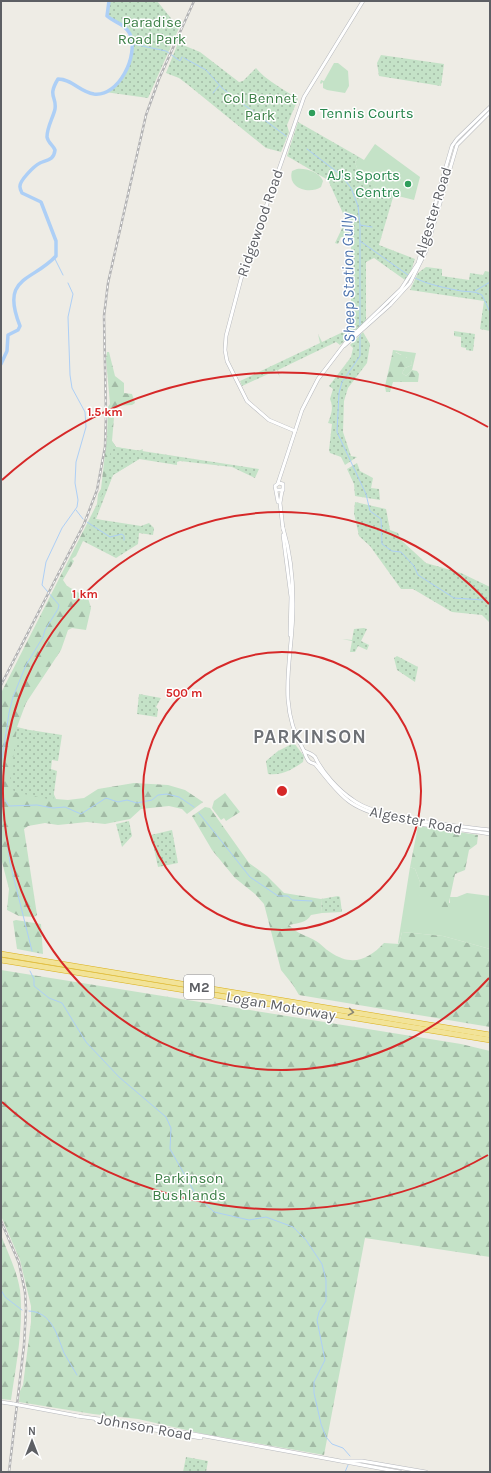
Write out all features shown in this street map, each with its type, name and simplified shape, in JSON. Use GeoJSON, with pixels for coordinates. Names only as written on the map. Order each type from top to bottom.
{"type":"FeatureCollection","features":[{"type":"Feature","properties":{"kind":"highway","name":"Logan Motorway"},"geometry":{"type":"LineString","coordinates":[[1,954],[478,1033],[490,1033]]}},
{"type":"Feature","properties":{"kind":"highway","name":"Logan Motorway"},"geometry":{"type":"LineString","coordinates":[[1,960],[490,1040]]}},
{"type":"Feature","properties":{"kind":"highway"},"geometry":{"type":"LineString","coordinates":[[414,1028],[420,1031],[490,1044]]}},
{"type":"Feature","properties":{"kind":"main road","name":"Ridgewood Road"},"geometry":{"type":"LineString","coordinates":[[296,430],[269,420],[247,401],[228,361],[225,350],[226,336],[239,284],[304,97],[363,1]]}},
{"type":"Feature","properties":{"kind":"main road","name":"Algester Road"},"geometry":{"type":"LineString","coordinates":[[278,483],[284,470],[296,430],[311,392],[324,371],[340,350],[399,292],[412,273],[423,251],[452,146],[457,139],[490,107]]}},
{"type":"Feature","properties":{"kind":"main road","name":"Algester Road"},"geometry":{"type":"LineString","coordinates":[[362,328],[403,292],[418,270],[426,251],[457,145],[490,112]]}},
{"type":"Feature","properties":{"kind":"main road","name":"Algester Road"},"geometry":{"type":"LineString","coordinates":[[283,484],[284,470]]}},
{"type":"Feature","properties":{"kind":"main road"},"geometry":{"type":"LineString","coordinates":[[283,526],[280,500],[284,488],[283,484],[278,483],[275,486],[290,563],[293,596],[287,690],[289,715],[295,734],[304,751],[309,756],[314,756],[313,761],[308,761],[309,756]]}},
{"type":"Feature","properties":{"kind":"main road"},"geometry":{"type":"LineString","coordinates":[[276,490],[282,491]]}},
{"type":"Feature","properties":{"kind":"main road","name":"Algester Road"},"geometry":{"type":"LineString","coordinates":[[313,761],[348,796],[368,808],[396,816],[490,830]]}},
{"type":"Feature","properties":{"kind":"main road","name":"Algester Road"},"geometry":{"type":"LineString","coordinates":[[313,761],[346,799],[369,812],[392,818],[490,834]]}},
{"type":"Feature","properties":{"kind":"main road","name":"Johnson Road"},"geometry":{"type":"LineString","coordinates":[[1,1402],[400,1472]]}},
{"type":"Feature","properties":{"kind":"main road","name":"Johnson Road"},"geometry":{"type":"LineString","coordinates":[[77,1416],[150,1426],[214,1439]]}},
{"type":"Feature","properties":{"kind":"main road"},"geometry":{"type":"LineString","coordinates":[[128,1425],[131,1429]]}},
{"type":"Feature","properties":{"kind":"main road","name":"Johnson Road"},"geometry":{"type":"LineString","coordinates":[[338,1461],[362,1461],[426,1472]]}},
{"type":"Feature","properties":{"kind":"green space","name":"Paradise Road Park"},"geometry":{"type":"Polygon","coordinates":[[[109,1],[157,1],[179,28],[148,98],[105,92],[113,87],[125,72],[132,54],[130,35],[125,27],[121,23],[107,16],[109,1]]]}},
{"type":"Feature","properties":{"kind":"green space","name":"Col Bennet Park"},"geometry":{"type":"Polygon","coordinates":[[[178,43],[200,52],[239,82],[243,81],[256,68],[269,80],[298,99],[287,125],[289,132],[281,152],[266,148],[179,78],[166,73],[178,43]]]}},
{"type":"Feature","properties":{"kind":"green space"},"geometry":{"type":"Polygon","coordinates":[[[381,55],[444,64],[441,86],[379,76],[377,63],[381,55]]]}},
{"type":"Feature","properties":{"kind":"green space"},"geometry":{"type":"Polygon","coordinates":[[[334,63],[338,63],[348,71],[349,86],[345,93],[327,90],[323,88],[323,82],[321,84],[320,83],[321,80],[324,81],[334,63]]]}},
{"type":"Feature","properties":{"kind":"green space"},"geometry":{"type":"Polygon","coordinates":[[[298,122],[359,157],[355,162],[361,180],[394,194],[379,245],[415,259],[410,273],[405,280],[374,258],[366,262],[366,320],[364,323],[340,345],[336,342],[278,370],[280,378],[277,370],[242,386],[240,381],[320,343],[318,334],[322,342],[345,331],[351,325],[351,238],[341,237],[338,244],[335,243],[346,220],[328,180],[287,156],[298,122]]]}},
{"type":"Feature","properties":{"kind":"green space"},"geometry":{"type":"Polygon","coordinates":[[[375,144],[420,177],[414,200],[394,195],[361,180],[355,162],[359,157],[364,160],[375,144]]]}},
{"type":"Feature","properties":{"kind":"green space"},"geometry":{"type":"Polygon","coordinates":[[[297,169],[308,170],[319,175],[323,181],[321,187],[305,190],[296,186],[291,177],[292,171],[297,169]]]}},
{"type":"Feature","properties":{"kind":"green space"},"geometry":{"type":"Polygon","coordinates":[[[426,267],[442,269],[442,276],[469,280],[470,273],[483,275],[485,271],[490,272],[490,331],[480,329],[484,301],[410,290],[418,273],[426,267]]]}},
{"type":"Feature","properties":{"kind":"green space"},"geometry":{"type":"Polygon","coordinates":[[[454,331],[475,334],[473,351],[466,350],[466,348],[461,347],[461,337],[454,336],[454,331]]]}},
{"type":"Feature","properties":{"kind":"green space"},"geometry":{"type":"Polygon","coordinates":[[[363,332],[370,344],[367,363],[348,388],[344,401],[343,432],[351,456],[357,457],[345,465],[341,457],[330,453],[329,450],[332,424],[328,423],[332,411],[330,399],[333,389],[329,386],[351,357],[353,348],[350,345],[363,332]]]}},
{"type":"Feature","properties":{"kind":"green space"},"geometry":{"type":"Polygon","coordinates":[[[393,350],[416,353],[412,370],[406,376],[402,373],[405,368],[412,365],[411,360],[396,352],[392,355],[393,350]]]}},
{"type":"Feature","properties":{"kind":"green space"},"geometry":{"type":"Polygon","coordinates":[[[107,352],[109,352],[115,376],[124,383],[124,393],[132,394],[135,403],[132,405],[115,406],[112,441],[116,447],[138,451],[143,449],[141,458],[113,475],[94,519],[118,524],[83,541],[76,556],[72,559],[74,561],[63,580],[67,586],[88,598],[91,608],[86,630],[72,628],[68,630],[61,650],[26,703],[17,727],[25,729],[56,799],[68,800],[84,798],[98,789],[134,783],[168,785],[185,790],[203,802],[187,814],[182,809],[169,806],[141,809],[130,819],[105,824],[87,822],[58,825],[45,823],[28,826],[24,829],[37,915],[34,917],[19,916],[7,910],[9,889],[1,858],[1,693],[97,504],[98,494],[101,489],[107,436],[108,407],[110,404],[106,359],[107,352]]]}},
{"type":"Feature","properties":{"kind":"green space"},"geometry":{"type":"Polygon","coordinates":[[[395,352],[401,355],[407,353],[406,358],[411,358],[412,365],[405,368],[402,373],[406,376],[412,370],[417,371],[419,374],[418,382],[393,382],[390,392],[386,392],[385,386],[392,355],[395,352]]]}},
{"type":"Feature","properties":{"kind":"green space"},"geometry":{"type":"Polygon","coordinates":[[[112,441],[116,447],[259,469],[255,478],[232,467],[180,461],[177,462],[177,465],[139,459],[113,475],[96,519],[141,526],[149,523],[154,528],[153,535],[139,533],[138,544],[116,558],[83,541],[99,504],[108,469],[112,441]]]}},
{"type":"Feature","properties":{"kind":"green space"},"geometry":{"type":"Polygon","coordinates":[[[357,463],[360,471],[373,478],[371,488],[379,489],[380,500],[355,496],[354,484],[347,469],[357,463]]]}},
{"type":"Feature","properties":{"kind":"green space"},"geometry":{"type":"Polygon","coordinates":[[[355,502],[386,509],[390,530],[398,533],[401,540],[426,563],[461,573],[490,587],[490,623],[482,615],[452,612],[413,589],[401,589],[370,546],[359,536],[354,513],[355,502]]]}},
{"type":"Feature","properties":{"kind":"green space"},"geometry":{"type":"Polygon","coordinates":[[[354,629],[367,629],[361,641],[369,645],[367,650],[358,646],[355,652],[350,652],[352,641],[342,639],[352,640],[354,629]]]}},
{"type":"Feature","properties":{"kind":"green space"},"geometry":{"type":"Polygon","coordinates":[[[397,656],[418,667],[415,682],[397,670],[394,658],[397,656]]]}},
{"type":"Feature","properties":{"kind":"green space"},"geometry":{"type":"Polygon","coordinates":[[[139,694],[161,698],[156,707],[158,709],[157,717],[137,714],[139,694]]]}},
{"type":"Feature","properties":{"kind":"green space"},"geometry":{"type":"Polygon","coordinates":[[[17,728],[62,735],[58,761],[52,760],[51,769],[57,771],[53,800],[14,792],[10,781],[17,728]]]}},
{"type":"Feature","properties":{"kind":"green space"},"geometry":{"type":"Polygon","coordinates":[[[294,743],[304,756],[303,762],[283,773],[268,774],[266,761],[278,751],[294,743]]]}},
{"type":"Feature","properties":{"kind":"green space"},"geometry":{"type":"Polygon","coordinates":[[[225,793],[240,812],[226,821],[224,818],[221,820],[212,808],[214,801],[225,793]]]}},
{"type":"Feature","properties":{"kind":"green space"},"geometry":{"type":"Polygon","coordinates":[[[205,807],[210,808],[249,863],[267,876],[284,893],[321,899],[322,913],[311,915],[304,921],[289,925],[295,930],[316,941],[338,957],[359,960],[372,954],[384,943],[399,944],[402,932],[443,936],[490,949],[490,1027],[299,995],[281,970],[264,904],[255,894],[235,878],[212,850],[192,816],[205,807]]]}},
{"type":"Feature","properties":{"kind":"green space"},"geometry":{"type":"Polygon","coordinates":[[[129,821],[132,836],[122,847],[116,824],[129,821]]]}},
{"type":"Feature","properties":{"kind":"green space"},"geometry":{"type":"Polygon","coordinates":[[[418,826],[478,835],[477,844],[469,850],[465,870],[455,874],[448,907],[441,908],[418,895],[420,882],[415,869],[410,867],[418,826]]]}},
{"type":"Feature","properties":{"kind":"green space"},"geometry":{"type":"Polygon","coordinates":[[[172,830],[178,863],[158,867],[151,835],[172,830]]]}},
{"type":"Feature","properties":{"kind":"green space"},"geometry":{"type":"Polygon","coordinates":[[[410,867],[415,869],[420,882],[419,895],[450,903],[450,897],[457,897],[467,893],[490,896],[490,949],[443,936],[402,932],[399,944],[398,943],[410,867]]]}},
{"type":"Feature","properties":{"kind":"green space"},"geometry":{"type":"Polygon","coordinates":[[[338,896],[340,897],[342,912],[322,913],[321,899],[338,896]]]}},
{"type":"Feature","properties":{"kind":"green space"},"geometry":{"type":"Polygon","coordinates":[[[16,920],[41,924],[43,954],[17,949],[13,921],[16,920]]]}},
{"type":"Feature","properties":{"kind":"green space","name":"Parkinson Bushlands"},"geometry":{"type":"Polygon","coordinates":[[[1,970],[461,1044],[490,1051],[490,1257],[365,1238],[324,1455],[204,1434],[138,1419],[93,1414],[19,1402],[20,1391],[23,1385],[31,1322],[31,1306],[20,1260],[1,1216],[1,970]]]}},
{"type":"Feature","properties":{"kind":"green space"},"geometry":{"type":"Polygon","coordinates":[[[1,1235],[17,1276],[21,1304],[19,1345],[11,1400],[1,1399],[1,1235]]]}},
{"type":"Feature","properties":{"kind":"green space"},"geometry":{"type":"Polygon","coordinates":[[[186,1457],[208,1461],[206,1472],[183,1472],[186,1457]]]}},
{"type":"Feature","properties":{"kind":"waterway"},"geometry":{"type":"LineString","coordinates":[[1,364],[7,351],[8,335],[18,330],[20,326],[15,310],[14,298],[16,289],[29,276],[56,256],[56,241],[41,202],[22,193],[20,189],[20,184],[31,170],[40,163],[50,159],[55,150],[48,141],[47,137],[55,109],[53,89],[58,79],[68,81],[89,93],[103,93],[111,89],[119,82],[125,73],[132,53],[132,43],[128,30],[107,16],[109,1]]}},
{"type":"Feature","properties":{"kind":"waterway","name":"Sheep Station Gully"},"geometry":{"type":"LineString","coordinates":[[133,44],[166,51],[180,61],[182,57]]}},
{"type":"Feature","properties":{"kind":"waterway","name":"Sheep Station Gully"},"geometry":{"type":"LineString","coordinates":[[184,58],[206,70],[223,89],[286,136]]}},
{"type":"Feature","properties":{"kind":"waterway"},"geometry":{"type":"LineString","coordinates":[[213,93],[219,86]]}},
{"type":"Feature","properties":{"kind":"waterway","name":"Sheep Station Gully"},"geometry":{"type":"LineString","coordinates":[[307,149],[341,175],[351,188],[358,206],[360,225],[360,326]]}},
{"type":"Feature","properties":{"kind":"waterway"},"geometry":{"type":"LineString","coordinates":[[360,225],[372,227]]}},
{"type":"Feature","properties":{"kind":"waterway"},"geometry":{"type":"LineString","coordinates":[[360,241],[408,275]]}},
{"type":"Feature","properties":{"kind":"waterway"},"geometry":{"type":"LineString","coordinates":[[54,257],[63,275]]}},
{"type":"Feature","properties":{"kind":"waterway"},"geometry":{"type":"LineString","coordinates":[[415,278],[426,283],[461,291],[474,292],[482,295],[490,312]]}},
{"type":"Feature","properties":{"kind":"waterway"},"geometry":{"type":"LineString","coordinates":[[475,291],[490,282]]}},
{"type":"Feature","properties":{"kind":"waterway"},"geometry":{"type":"LineString","coordinates":[[1,765],[13,697],[26,665],[43,637],[45,630],[59,605],[42,585],[46,562],[62,528],[77,507],[78,500],[75,483],[76,462],[86,427],[85,412],[72,388],[70,375],[68,317],[73,294],[68,283]]}},
{"type":"Feature","properties":{"kind":"waterway","name":"Sheep Station Gully"},"geometry":{"type":"LineString","coordinates":[[360,333],[360,356],[342,382],[339,393],[337,432],[366,494],[370,511],[381,519],[382,544],[392,551],[401,552],[414,566],[418,575],[454,598],[484,600],[490,604]]}},
{"type":"Feature","properties":{"kind":"waterway"},"geometry":{"type":"LineString","coordinates":[[76,510],[83,519]]}},
{"type":"Feature","properties":{"kind":"waterway"},"geometry":{"type":"LineString","coordinates":[[87,522],[110,537],[122,534],[124,536],[124,540]]}},
{"type":"Feature","properties":{"kind":"waterway"},"geometry":{"type":"LineString","coordinates":[[1,773],[4,818],[10,863],[32,951]]}},
{"type":"Feature","properties":{"kind":"waterway"},"geometry":{"type":"LineString","coordinates":[[3,797],[9,806],[37,805],[53,808],[65,807],[81,814],[106,798],[118,802],[127,800],[137,803],[152,800],[158,795],[167,794],[179,797],[194,807]]}},
{"type":"Feature","properties":{"kind":"waterway"},"geometry":{"type":"LineString","coordinates":[[199,813],[250,877],[278,896],[288,896],[292,900],[312,901]]}},
{"type":"Feature","properties":{"kind":"waterway"},"geometry":{"type":"LineString","coordinates":[[30,971],[34,979],[34,986],[49,998],[62,1003],[86,1042],[119,1077],[166,1117],[171,1128],[170,1149],[195,1193],[214,1212],[249,1220],[266,1217],[293,1227],[306,1240],[322,1264],[326,1280],[326,1301],[319,1312],[317,1320],[325,1360],[314,1382],[314,1393],[321,1424],[326,1437],[332,1444],[343,1448],[350,1456]]}},
{"type":"Feature","properties":{"kind":"waterway"},"geometry":{"type":"LineString","coordinates":[[1,1290],[5,1297],[22,1310]]}},
{"type":"Feature","properties":{"kind":"waterway"},"geometry":{"type":"LineString","coordinates":[[29,1311],[37,1312],[48,1320],[56,1332],[64,1353],[77,1375]]}},
{"type":"Feature","properties":{"kind":"waterway"},"geometry":{"type":"LineString","coordinates":[[345,1472],[348,1465]]}},
{"type":"Feature","properties":{"kind":"railway"},"geometry":{"type":"LineString","coordinates":[[1,685],[84,524],[97,490],[105,447],[106,415],[104,316],[108,283],[146,115],[159,79],[194,1]]}},
{"type":"Feature","properties":{"kind":"railway"},"geometry":{"type":"LineString","coordinates":[[1,1221],[19,1263],[25,1292],[26,1309],[24,1345],[9,1472]]}},
{"type":"Feature","properties":{"kind":"place","name":"Tennis Courts"},"geometry":{"type":"Point","coordinates":[312,113]}},
{"type":"Feature","properties":{"kind":"place","name":"AJ's Sports Centre"},"geometry":{"type":"Point","coordinates":[408,184]}},
{"type":"Feature","properties":{"kind":"district","name":"PARKINSON"},"geometry":{"type":"Point","coordinates":[310,737]}}]}
